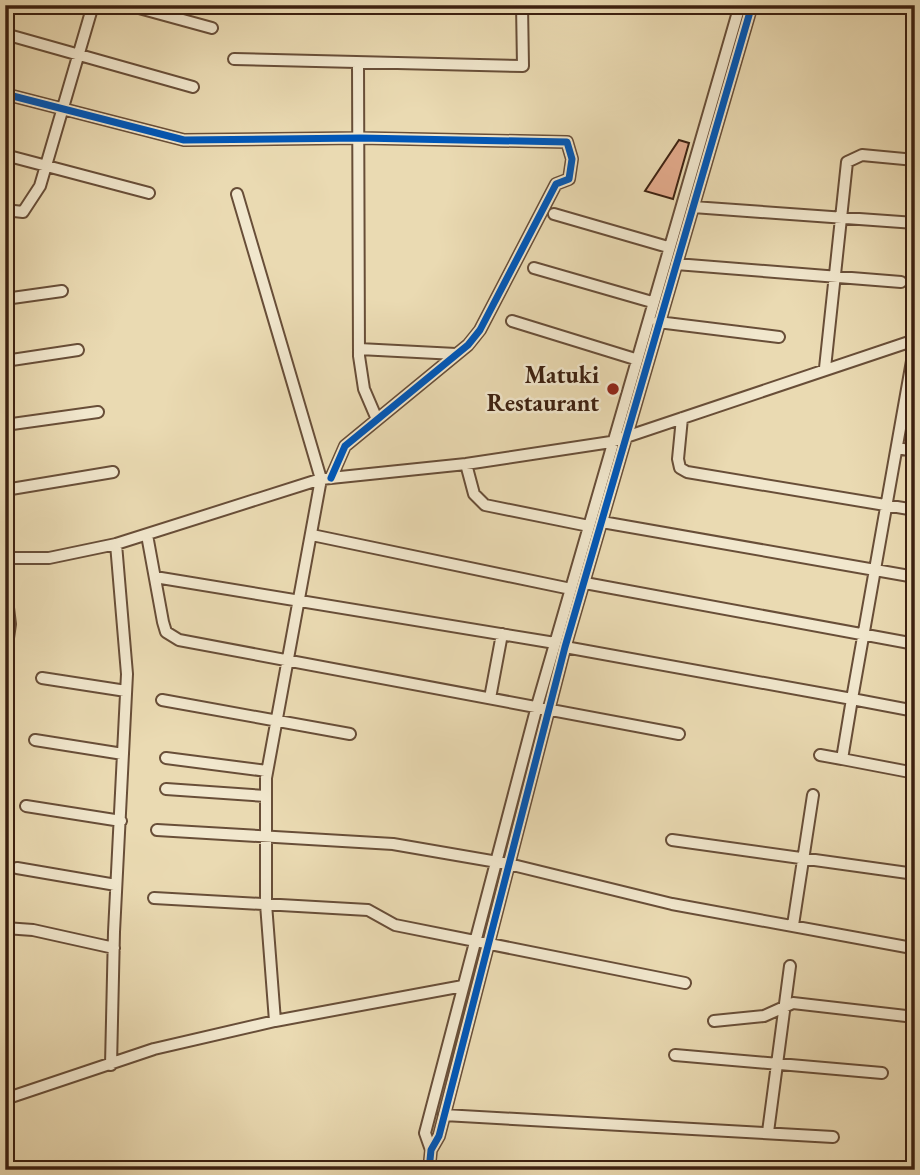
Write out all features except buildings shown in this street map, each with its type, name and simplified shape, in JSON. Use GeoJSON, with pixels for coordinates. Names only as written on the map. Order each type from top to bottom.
{"type":"FeatureCollection","features":[{"type":"Feature","properties":{"kind":"street"},"geometry":{"type":"LineString","coordinates":[[5,210],[23,212],[29,207],[47,167],[93,5]]}},
{"type":"Feature","properties":{"kind":"street"},"geometry":{"type":"LineString","coordinates":[[128,5],[212,28]]}},
{"type":"Feature","properties":{"kind":"street"},"geometry":{"type":"LineString","coordinates":[[234,59],[523,66],[522,5]]}},
{"type":"Feature","properties":{"kind":"street"},"geometry":{"type":"LineString","coordinates":[[429,1170],[431,1150],[444,1115],[548,708],[571,589],[635,359],[740,5]]}},
{"type":"Feature","properties":{"kind":"street"},"geometry":{"type":"LineString","coordinates":[[431,1150],[425,1133],[537,706],[585,583],[658,322],[752,5]]}},
{"type":"Feature","properties":{"kind":"street"},"geometry":{"type":"LineString","coordinates":[[5,34],[193,87]]}},
{"type":"Feature","properties":{"kind":"street"},"geometry":{"type":"LineString","coordinates":[[358,63],[359,349],[363,389],[376,417]]}},
{"type":"Feature","properties":{"kind":"street"},"geometry":{"type":"LineString","coordinates":[[5,94],[184,140],[360,138],[567,142],[572,159],[569,180],[556,184],[490,315],[468,345],[376,417],[345,446],[326,478],[298,600],[267,771],[266,904],[275,1021]]}},
{"type":"Feature","properties":{"kind":"street"},"geometry":{"type":"LineString","coordinates":[[5,155],[149,193]]}},
{"type":"Feature","properties":{"kind":"street"},"geometry":{"type":"LineString","coordinates":[[825,368],[844,172],[853,157],[915,160]]}},
{"type":"Feature","properties":{"kind":"street"},"geometry":{"type":"LineString","coordinates":[[237,194],[326,478]]}},
{"type":"Feature","properties":{"kind":"street"},"geometry":{"type":"LineString","coordinates":[[693,206],[915,223]]}},
{"type":"Feature","properties":{"kind":"street"},"geometry":{"type":"LineString","coordinates":[[554,214],[668,247]]}},
{"type":"Feature","properties":{"kind":"street"},"geometry":{"type":"LineString","coordinates":[[676,264],[901,282]]}},
{"type":"Feature","properties":{"kind":"street"},"geometry":{"type":"LineString","coordinates":[[534,268],[652,302]]}},
{"type":"Feature","properties":{"kind":"street"},"geometry":{"type":"LineString","coordinates":[[5,299],[62,292]]}},
{"type":"Feature","properties":{"kind":"street"},"geometry":{"type":"LineString","coordinates":[[512,321],[635,359]]}},
{"type":"Feature","properties":{"kind":"street"},"geometry":{"type":"LineString","coordinates":[[658,322],[779,337]]}},
{"type":"Feature","properties":{"kind":"street"},"geometry":{"type":"LineString","coordinates":[[5,558],[49,558],[116,544],[326,478],[466,464],[611,442],[825,368],[915,342],[911,385],[897,448],[842,760]]}},
{"type":"Feature","properties":{"kind":"street"},"geometry":{"type":"LineString","coordinates":[[359,349],[456,354]]}},
{"type":"Feature","properties":{"kind":"street"},"geometry":{"type":"LineString","coordinates":[[5,361],[78,350]]}},
{"type":"Feature","properties":{"kind":"street"},"geometry":{"type":"LineString","coordinates":[[5,425],[98,412]]}},
{"type":"Feature","properties":{"kind":"street"},"geometry":{"type":"LineString","coordinates":[[681,418],[678,459],[680,468],[687,472],[915,510]]}},
{"type":"Feature","properties":{"kind":"street"},"geometry":{"type":"LineString","coordinates":[[897,448],[915,451]]}},
{"type":"Feature","properties":{"kind":"street"},"geometry":{"type":"LineString","coordinates":[[466,464],[474,494],[485,505],[589,526]]}},
{"type":"Feature","properties":{"kind":"street"},"geometry":{"type":"LineString","coordinates":[[5,490],[113,472]]}},
{"type":"Feature","properties":{"kind":"street"},"geometry":{"type":"LineString","coordinates":[[603,522],[915,577]]}},
{"type":"Feature","properties":{"kind":"street"},"geometry":{"type":"LineString","coordinates":[[147,535],[163,622],[171,637],[286,662],[679,734]]}},
{"type":"Feature","properties":{"kind":"street"},"geometry":{"type":"LineString","coordinates":[[312,535],[571,589]]}},
{"type":"Feature","properties":{"kind":"street"},"geometry":{"type":"LineString","coordinates":[[111,1065],[116,885],[127,691],[116,544]]}},
{"type":"Feature","properties":{"kind":"street"},"geometry":{"type":"LineString","coordinates":[[155,577],[502,634],[915,711]]}},
{"type":"Feature","properties":{"kind":"street"},"geometry":{"type":"LineString","coordinates":[[5,583],[10,624],[6,652]]}},
{"type":"Feature","properties":{"kind":"street"},"geometry":{"type":"LineString","coordinates":[[585,583],[915,644]]}},
{"type":"Feature","properties":{"kind":"street"},"geometry":{"type":"LineString","coordinates":[[491,698],[502,634]]}},
{"type":"Feature","properties":{"kind":"street"},"geometry":{"type":"LineString","coordinates":[[42,678],[127,691]]}},
{"type":"Feature","properties":{"kind":"street"},"geometry":{"type":"LineString","coordinates":[[162,700],[349,734]]}},
{"type":"Feature","properties":{"kind":"street"},"geometry":{"type":"LineString","coordinates":[[35,740],[123,754]]}},
{"type":"Feature","properties":{"kind":"street"},"geometry":{"type":"LineString","coordinates":[[820,755],[915,774]]}},
{"type":"Feature","properties":{"kind":"street"},"geometry":{"type":"LineString","coordinates":[[166,758],[267,771]]}},
{"type":"Feature","properties":{"kind":"street"},"geometry":{"type":"LineString","coordinates":[[166,789],[266,796]]}},
{"type":"Feature","properties":{"kind":"street"},"geometry":{"type":"LineString","coordinates":[[793,925],[813,795]]}},
{"type":"Feature","properties":{"kind":"street"},"geometry":{"type":"LineString","coordinates":[[26,806],[121,821]]}},
{"type":"Feature","properties":{"kind":"street"},"geometry":{"type":"LineString","coordinates":[[157,830],[393,844],[509,864],[672,904],[912,947]]}},
{"type":"Feature","properties":{"kind":"street"},"geometry":{"type":"LineString","coordinates":[[672,840],[915,874]]}},
{"type":"Feature","properties":{"kind":"street"},"geometry":{"type":"LineString","coordinates":[[17,868],[116,885]]}},
{"type":"Feature","properties":{"kind":"street"},"geometry":{"type":"LineString","coordinates":[[154,898],[368,910],[395,925],[685,983]]}},
{"type":"Feature","properties":{"kind":"street"},"geometry":{"type":"LineString","coordinates":[[5,928],[33,930],[114,948]]}},
{"type":"Feature","properties":{"kind":"street"},"geometry":{"type":"LineString","coordinates":[[768,1132],[790,966]]}},
{"type":"Feature","properties":{"kind":"street"},"geometry":{"type":"LineString","coordinates":[[5,1099],[154,1049],[275,1021],[463,986]]}},
{"type":"Feature","properties":{"kind":"street"},"geometry":{"type":"LineString","coordinates":[[714,1021],[765,1016],[784,1004],[802,1003],[906,1016]]}},
{"type":"Feature","properties":{"kind":"street"},"geometry":{"type":"LineString","coordinates":[[675,1055],[882,1073]]}},
{"type":"Feature","properties":{"kind":"street"},"geometry":{"type":"LineString","coordinates":[[444,1115],[833,1137]]}},
{"type":"Feature","properties":{"kind":"cycle path"},"geometry":{"type":"LineString","coordinates":[[429,1170],[431,1150],[439,1136],[565,647],[752,5]]}},
{"type":"Feature","properties":{"kind":"cycle path"},"geometry":{"type":"LineString","coordinates":[[5,94],[184,140],[360,138],[567,142],[572,159],[569,179],[556,184],[480,330],[468,345],[345,446],[331,478]]}},
{"type":"Feature","properties":{"kind":"place","name":"Matuki Restaurant"},"geometry":{"type":"Point","coordinates":[613,389]}}]}
